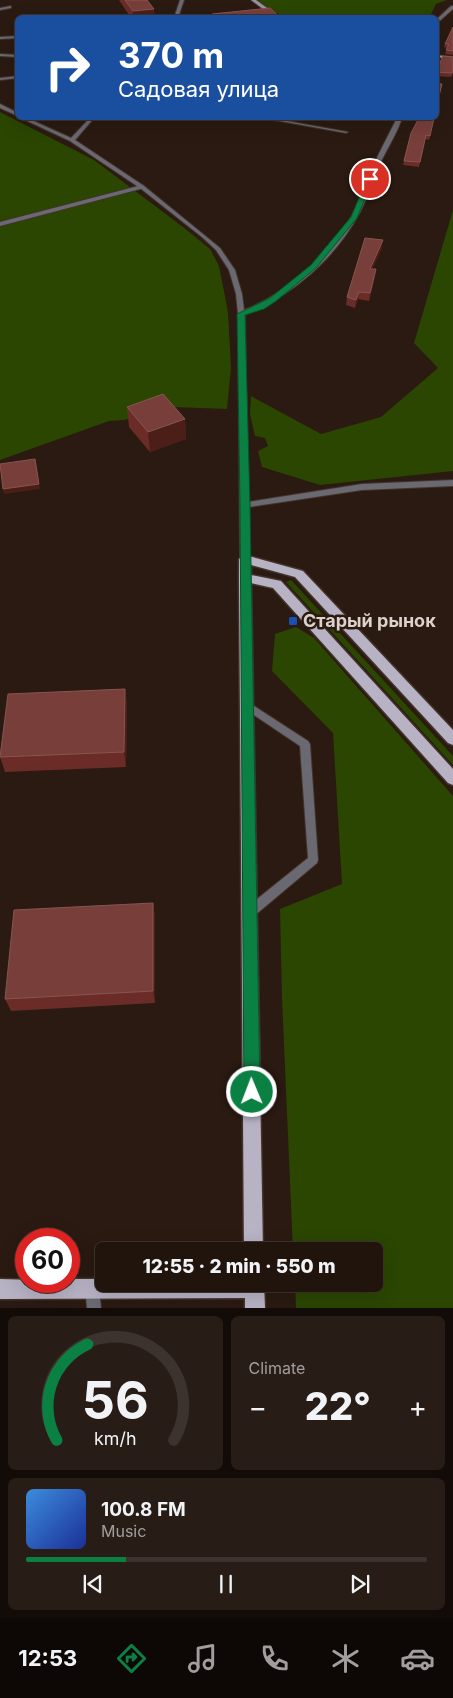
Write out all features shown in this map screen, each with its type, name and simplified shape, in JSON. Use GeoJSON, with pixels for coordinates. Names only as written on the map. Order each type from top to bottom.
{"type":"FeatureCollection","features":[{"type":"Feature","properties":{"kind":"main road"},"geometry":{"type":"LineString","coordinates":[[254,1242],[245,559],[299,574],[453,739]]}},
{"type":"Feature","properties":{"kind":"main road"},"geometry":{"type":"LineString","coordinates":[[245,578],[277,584],[453,779]]}},
{"type":"Feature","properties":{"kind":"main road"},"geometry":{"type":"LineString","coordinates":[[0,1289],[95,1288]]}},
{"type":"Feature","properties":{"kind":"main road"},"geometry":{"type":"LineString","coordinates":[[254,1292],[255,1308]]}},
{"type":"Feature","properties":{"kind":"street"},"geometry":{"type":"LineString","coordinates":[[177,15],[182,0]]}},
{"type":"Feature","properties":{"kind":"street"},"geometry":{"type":"LineString","coordinates":[[253,0],[275,15]]}},
{"type":"Feature","properties":{"kind":"street"},"geometry":{"type":"LineString","coordinates":[[439,20],[453,7]]}},
{"type":"Feature","properties":{"kind":"street"},"geometry":{"type":"LineString","coordinates":[[439,56],[453,58]]}},
{"type":"Feature","properties":{"kind":"street"},"geometry":{"type":"LineString","coordinates":[[0,106],[15,114]]}},
{"type":"Feature","properties":{"kind":"street"},"geometry":{"type":"LineString","coordinates":[[28,120],[72,140],[142,188],[204,236],[227,261],[236,280],[240,314],[245,559]]}},
{"type":"Feature","properties":{"kind":"street"},"geometry":{"type":"LineString","coordinates":[[72,140],[90,120]]}},
{"type":"Feature","properties":{"kind":"street"},"geometry":{"type":"LineString","coordinates":[[240,314],[261,307],[293,286],[339,238],[354,218],[377,163],[399,120]]}},
{"type":"Feature","properties":{"kind":"street"},"geometry":{"type":"LineString","coordinates":[[245,505],[362,488],[453,483]]}},
{"type":"Feature","properties":{"kind":"lane"},"geometry":{"type":"LineString","coordinates":[[0,9],[10,7]]}},
{"type":"Feature","properties":{"kind":"lane"},"geometry":{"type":"LineString","coordinates":[[0,38],[15,37]]}},
{"type":"Feature","properties":{"kind":"lane"},"geometry":{"type":"LineString","coordinates":[[0,56],[15,56]]}},
{"type":"Feature","properties":{"kind":"lane"},"geometry":{"type":"LineString","coordinates":[[0,79],[15,77]]}},
{"type":"Feature","properties":{"kind":"lane"},"geometry":{"type":"LineString","coordinates":[[277,120],[346,132]]}},
{"type":"Feature","properties":{"kind":"lane"},"geometry":{"type":"LineString","coordinates":[[0,224],[142,188]]}},
{"type":"Feature","properties":{"kind":"lane"},"geometry":{"type":"LineString","coordinates":[[248,706],[305,744],[313,860],[250,912]]}},
{"type":"Feature","properties":{"kind":"lane"},"geometry":{"type":"LineString","coordinates":[[92,1288],[94,1308]]}},
{"type":"Feature","properties":{"kind":"green space"},"geometry":{"type":"Polygon","coordinates":[[[255,0],[447,0],[436,4],[430,15],[281,15],[255,0]]]}},
{"type":"Feature","properties":{"kind":"green space"},"geometry":{"type":"Polygon","coordinates":[[[0,112],[94,160],[210,249],[219,266],[228,312],[231,368],[227,409],[172,407],[124,420],[109,421],[0,460],[0,112]]]}},
{"type":"Feature","properties":{"kind":"green space"},"geometry":{"type":"Polygon","coordinates":[[[453,210],[453,471],[320,485],[262,467],[258,451],[268,446],[265,438],[255,436],[250,414],[251,396],[321,434],[381,417],[438,368],[414,343],[453,210]]]}},
{"type":"Feature","properties":{"kind":"green space"},"geometry":{"type":"Polygon","coordinates":[[[291,580],[453,756],[453,765],[286,582],[291,580]]]}},
{"type":"Feature","properties":{"kind":"green space"},"geometry":{"type":"Polygon","coordinates":[[[296,627],[314,638],[453,796],[453,1308],[296,1308],[295,1292],[383,1292],[383,1242],[293,1242],[280,909],[342,884],[333,733],[272,671],[275,634],[296,627]]]}},
{"type":"Feature","properties":{"kind":"building"},"geometry":{"type":"Polygon","coordinates":[[[125,0],[147,0],[154,9],[133,11],[125,0]]]}},
{"type":"Feature","properties":{"kind":"building"},"geometry":{"type":"Polygon","coordinates":[[[270,8],[278,15],[212,15],[270,8]]]}},
{"type":"Feature","properties":{"kind":"building"},"geometry":{"type":"Polygon","coordinates":[[[453,27],[453,51],[446,50],[449,44],[445,44],[453,27]]]}},
{"type":"Feature","properties":{"kind":"building"},"geometry":{"type":"Polygon","coordinates":[[[443,56],[453,57],[452,73],[439,72],[439,65],[443,56]]]}},
{"type":"Feature","properties":{"kind":"building"},"geometry":{"type":"Polygon","coordinates":[[[439,84],[442,84],[439,96],[439,84]]]}},
{"type":"Feature","properties":{"kind":"building"},"geometry":{"type":"Polygon","coordinates":[[[418,120],[434,120],[430,136],[426,135],[420,162],[404,161],[411,133],[418,120]]]}},
{"type":"Feature","properties":{"kind":"building"},"geometry":{"type":"Polygon","coordinates":[[[365,238],[383,240],[370,269],[376,269],[370,293],[359,292],[356,300],[347,297],[365,238]]]}},
{"type":"Feature","properties":{"kind":"building"},"geometry":{"type":"Polygon","coordinates":[[[163,394],[185,419],[148,432],[127,407],[163,394]]]}},
{"type":"Feature","properties":{"kind":"building"},"geometry":{"type":"Polygon","coordinates":[[[35,459],[39,484],[3,489],[0,464],[35,459]]]}},
{"type":"Feature","properties":{"kind":"building"},"geometry":{"type":"Polygon","coordinates":[[[125,689],[124,752],[0,757],[8,694],[125,689]]]}},
{"type":"Feature","properties":{"kind":"building"},"geometry":{"type":"Polygon","coordinates":[[[153,903],[153,991],[5,999],[14,910],[153,903]]]}},
{"type":"Feature","properties":{"kind":"place","name":"Старый рынок"},"geometry":{"type":"Point","coordinates":[293,621]}},
{"type":"Feature","properties":{"kind":"route"},"geometry":{"type":"LineString","coordinates":[[252,1092],[245,505],[240,314],[261,307],[273,300],[293,286],[313,267],[354,218],[370,179]]}}]}
